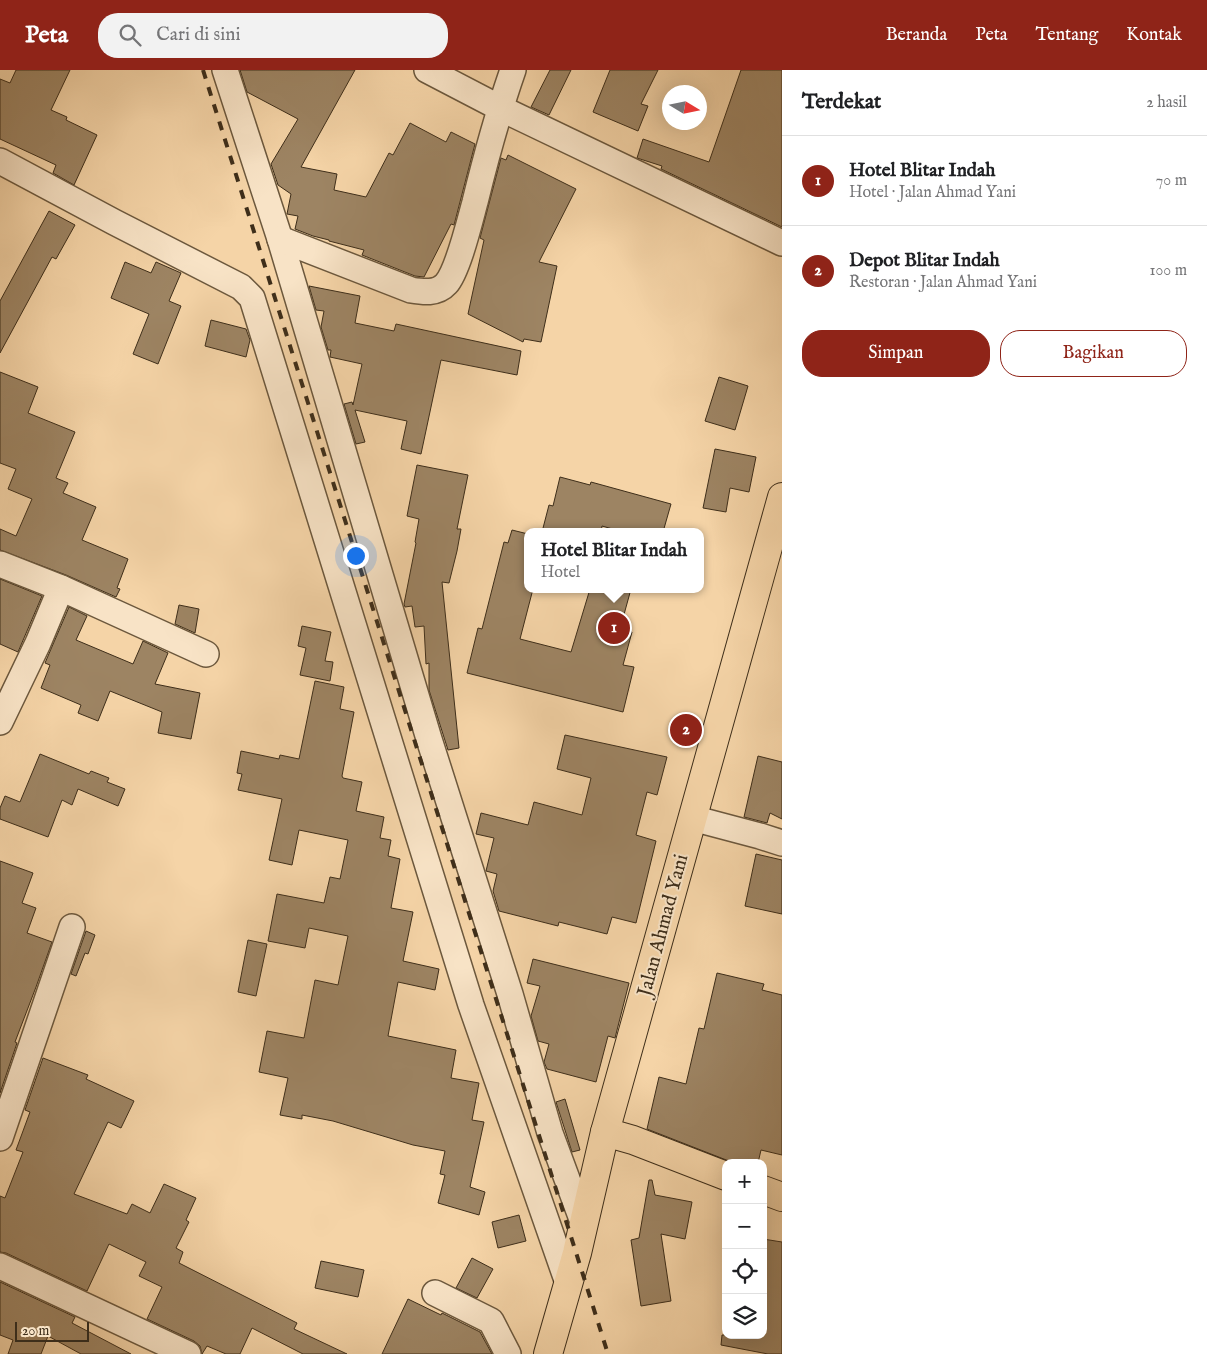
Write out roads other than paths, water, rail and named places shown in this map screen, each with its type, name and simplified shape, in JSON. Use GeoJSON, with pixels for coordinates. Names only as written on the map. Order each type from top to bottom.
{"type":"FeatureCollection","features":[{"type":"Feature","properties":{"kind":"main road","name":"Jalan Ahmad Yani"},"geometry":{"type":"LineString","coordinates":[[548,1354],[577,1253],[605,1132],[782,497]]}},
{"type":"Feature","properties":{"kind":"main road"},"geometry":{"type":"LineString","coordinates":[[605,1132],[633,1140],[722,1174]]}},
{"type":"Feature","properties":{"kind":"main road"},"geometry":{"type":"LineString","coordinates":[[767,1191],[782,1197]]}},
{"type":"Feature","properties":{"kind":"street"},"geometry":{"type":"LineString","coordinates":[[225,70],[280,239],[429,738],[510,994],[550,1133],[583,1222]]}},
{"type":"Feature","properties":{"kind":"street"},"geometry":{"type":"LineString","coordinates":[[427,70],[500,108],[782,243]]}},
{"type":"Feature","properties":{"kind":"street"},"geometry":{"type":"LineString","coordinates":[[280,239],[410,290],[429,292],[447,284],[463,244],[500,108],[513,70]]}},
{"type":"Feature","properties":{"kind":"street"},"geometry":{"type":"LineString","coordinates":[[0,160],[114,222],[241,287],[252,298],[471,1005],[568,1284]]}},
{"type":"Feature","properties":{"kind":"street"},"geometry":{"type":"LineString","coordinates":[[0,564],[62,588],[206,654]]}},
{"type":"Feature","properties":{"kind":"street"},"geometry":{"type":"LineString","coordinates":[[0,722],[62,588]]}},
{"type":"Feature","properties":{"kind":"street"},"geometry":{"type":"LineString","coordinates":[[692,818],[771,840]]}},
{"type":"Feature","properties":{"kind":"street"},"geometry":{"type":"LineString","coordinates":[[0,1138],[72,927]]}},
{"type":"Feature","properties":{"kind":"street"},"geometry":{"type":"LineString","coordinates":[[0,1266],[188,1354]]}},
{"type":"Feature","properties":{"kind":"street"},"geometry":{"type":"LineString","coordinates":[[435,1293],[491,1321],[508,1354]]}},
{"type":"Feature","properties":{"kind":"railway"},"geometry":{"type":"LineString","coordinates":[[203,70],[608,1354]]}},
{"type":"Feature","properties":{"kind":"place","name":"Hotel Blitar Indah"},"geometry":{"type":"Point","coordinates":[614,628]}},
{"type":"Feature","properties":{"kind":"place","name":"Depot Blitar Indah"},"geometry":{"type":"Point","coordinates":[686,730]}}]}
